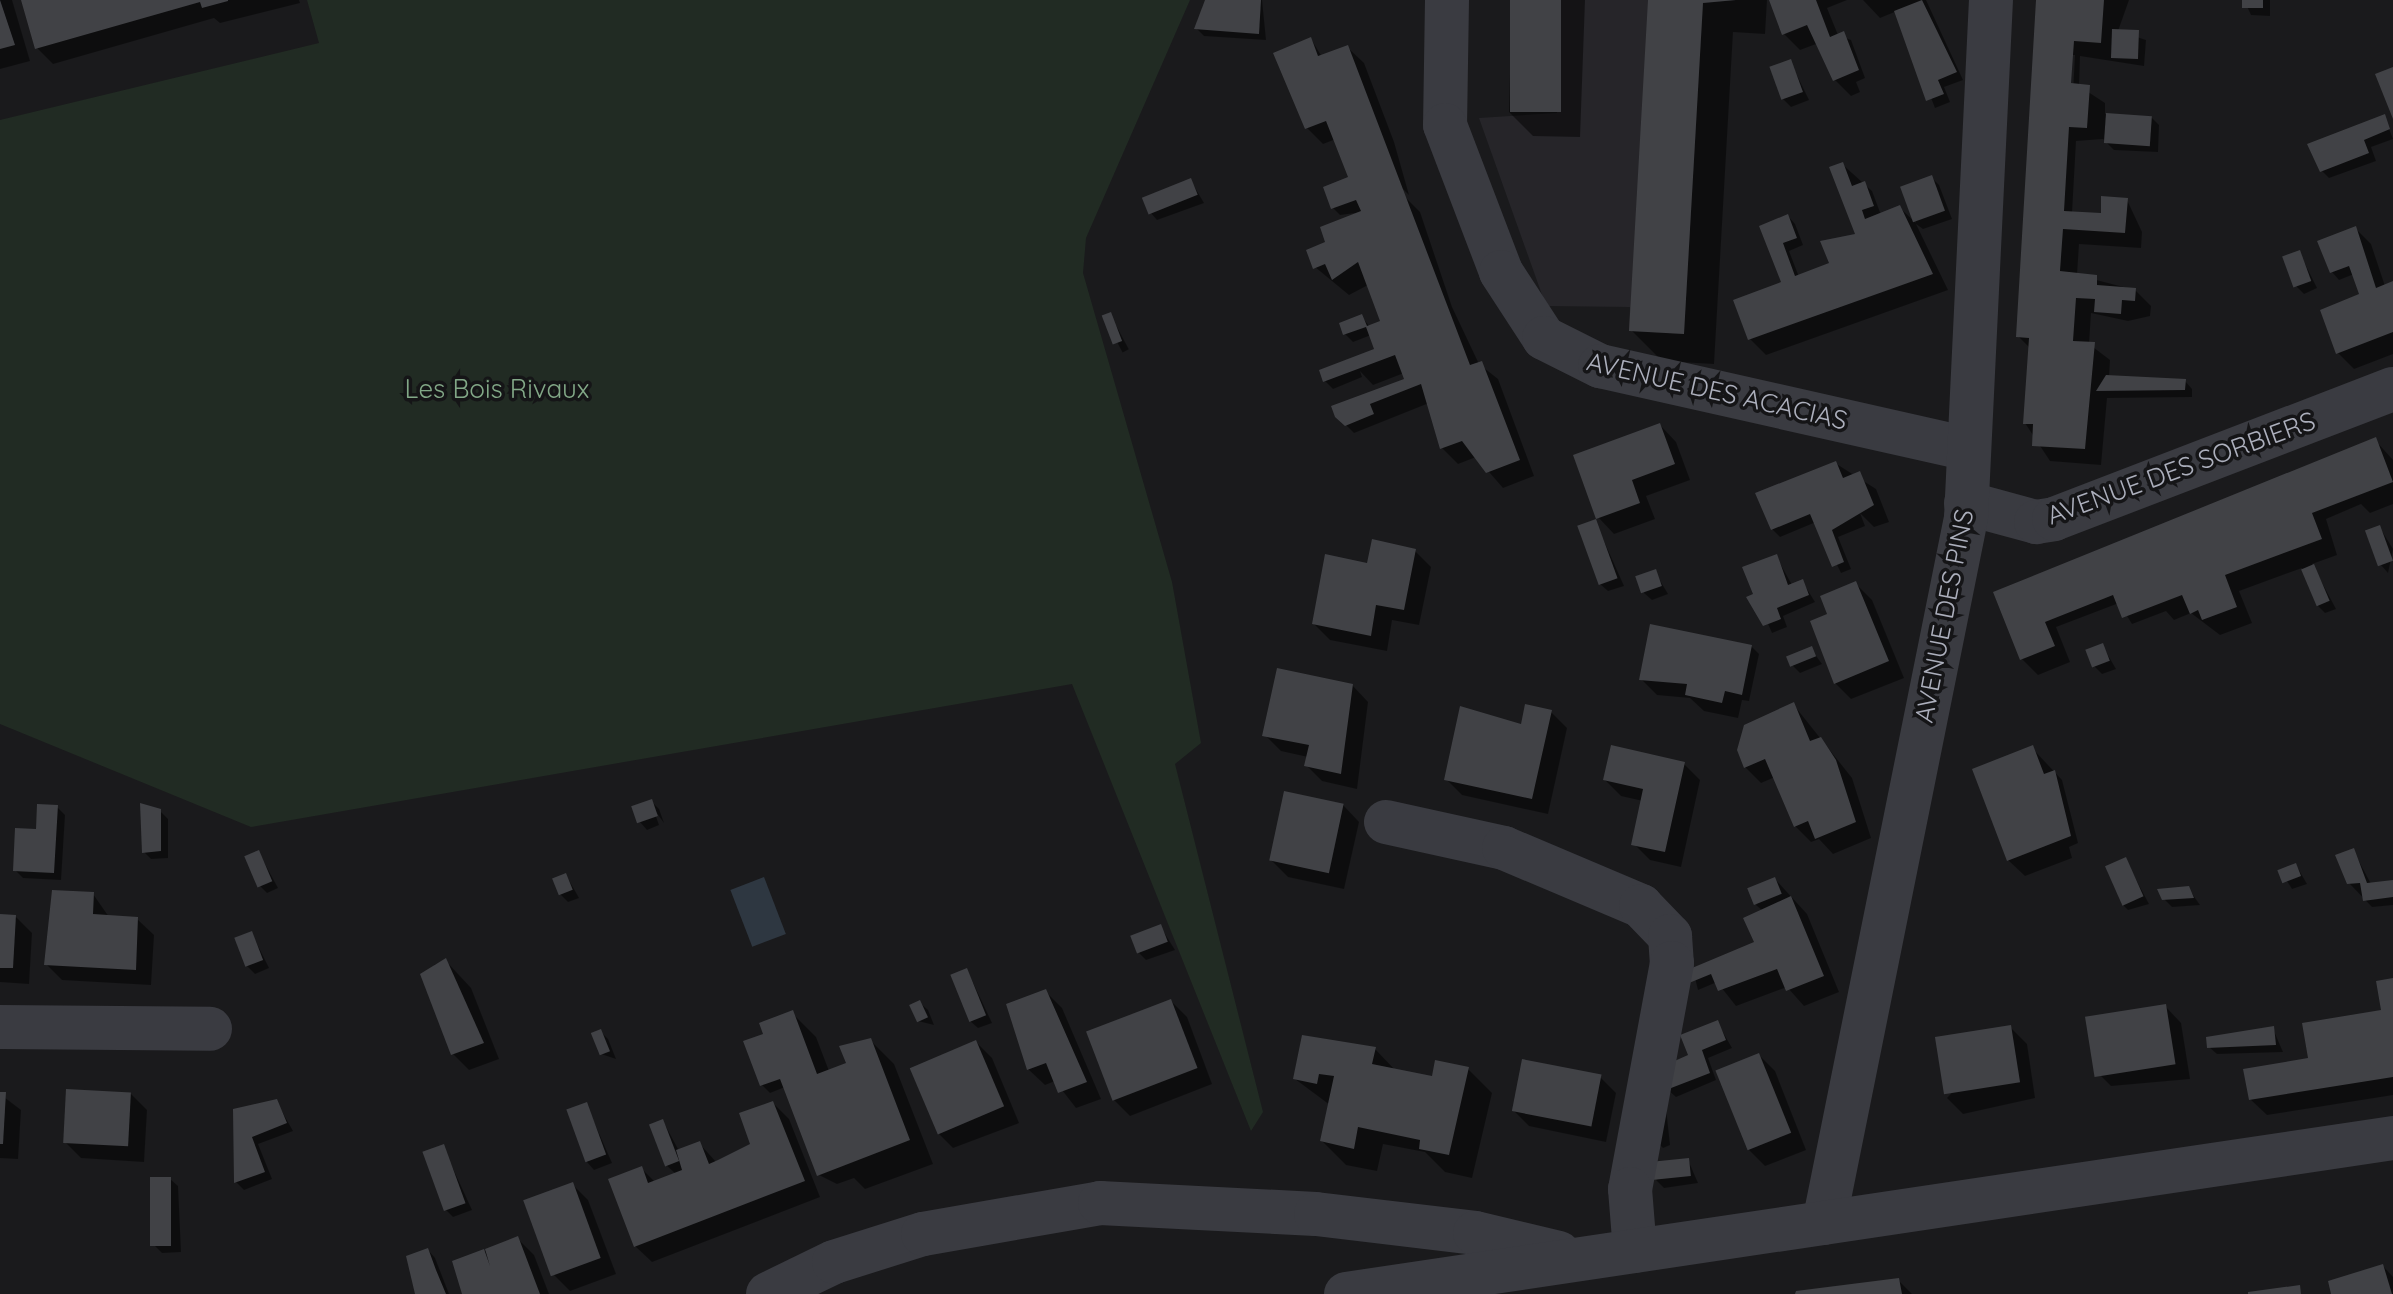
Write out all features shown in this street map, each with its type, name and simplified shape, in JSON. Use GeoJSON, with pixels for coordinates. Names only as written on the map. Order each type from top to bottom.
{"type":"FeatureCollection","features":[{"type":"Feature","properties":{"kind":"street","name":"AVENUE DES ACACIAS"},"geometry":{"type":"LineString","coordinates":[[1447,0],[1445,125],[1501,272],[1544,338],[1600,366],[1967,449]]}},
{"type":"Feature","properties":{"kind":"street","name":"AVENUE DES PINS"},"geometry":{"type":"LineString","coordinates":[[1824,1223],[1966,503],[1991,0]]}},
{"type":"Feature","properties":{"kind":"street","name":"AVENUE DES SORBIERS"},"geometry":{"type":"LineString","coordinates":[[1966,503],[2036,522],[2054,519],[2393,389]]}},
{"type":"Feature","properties":{"kind":"street"},"geometry":{"type":"LineString","coordinates":[[1386,822],[1504,848],[1641,906],[1670,936],[1672,963],[1630,1189],[1635,1251]]}},
{"type":"Feature","properties":{"kind":"street"},"geometry":{"type":"LineString","coordinates":[[0,1027],[210,1029]]}},
{"type":"Feature","properties":{"kind":"street"},"geometry":{"type":"LineString","coordinates":[[1346,1294],[2393,1138]]}},
{"type":"Feature","properties":{"kind":"street"},"geometry":{"type":"LineString","coordinates":[[768,1294],[834,1262],[923,1234],[1100,1203],[1192,1202],[1346,1217],[1475,1233],[1585,1259]]}},
{"type":"Feature","properties":{"kind":"shaded area"},"geometry":{"type":"Polygon","coordinates":[[[1561,0],[1736,0],[1703,3],[1684,334],[1629,331],[1630,307],[1546,306],[1479,118],[1557,113],[1561,0]]]}},
{"type":"Feature","properties":{"kind":"shaded area"},"geometry":{"type":"Polygon","coordinates":[[[764,877],[786,934],[752,947],[730,890],[764,877]]]}},
{"type":"Feature","properties":{"kind":"green space","name":"Les Bois Rivaux"},"geometry":{"type":"Polygon","coordinates":[[[307,0],[1190,0],[1086,238],[1083,273],[1172,582],[1201,743],[1175,764],[1263,1112],[1251,1131],[1072,684],[251,827],[0,724],[0,120],[319,43],[307,0]]]}},
{"type":"Feature","properties":{"kind":"building"},"geometry":{"type":"Polygon","coordinates":[[[0,0],[15,45],[0,49],[0,0]]]}},
{"type":"Feature","properties":{"kind":"building"},"geometry":{"type":"Polygon","coordinates":[[[21,0],[228,1],[202,8],[200,2],[35,49],[21,0]]]}},
{"type":"Feature","properties":{"kind":"building"},"geometry":{"type":"Polygon","coordinates":[[[1205,0],[1261,0],[1259,34],[1194,29],[1205,0]]]}},
{"type":"Feature","properties":{"kind":"building"},"geometry":{"type":"Polygon","coordinates":[[[1510,0],[1561,0],[1561,112],[1510,112],[1510,0]]]}},
{"type":"Feature","properties":{"kind":"building"},"geometry":{"type":"Polygon","coordinates":[[[1648,0],[1736,0],[1703,3],[1684,334],[1629,331],[1648,0]]]}},
{"type":"Feature","properties":{"kind":"building"},"geometry":{"type":"Polygon","coordinates":[[[1769,0],[1816,0],[1830,37],[1844,31],[1859,70],[1833,81],[1807,25],[1782,35],[1769,0]]]}},
{"type":"Feature","properties":{"kind":"building"},"geometry":{"type":"Polygon","coordinates":[[[1922,0],[1957,72],[1938,80],[1944,94],[1926,101],[1894,11],[1922,0]]]}},
{"type":"Feature","properties":{"kind":"building"},"geometry":{"type":"Polygon","coordinates":[[[2036,0],[2104,0],[2101,43],[2074,41],[2071,83],[2090,85],[2087,128],[2069,127],[2064,211],[2101,213],[2101,196],[2128,198],[2125,233],[2063,229],[2060,271],[2097,275],[2097,285],[2136,288],[2135,301],[2122,300],[2121,314],[2094,312],[2095,299],[2076,298],[2073,341],[2095,342],[2085,449],[2032,446],[2033,424],[2023,424],[2029,338],[2016,337],[2036,0]]]}},
{"type":"Feature","properties":{"kind":"building"},"geometry":{"type":"Polygon","coordinates":[[[2242,0],[2263,0],[2263,8],[2242,8],[2242,0]]]}},
{"type":"Feature","properties":{"kind":"building"},"geometry":{"type":"Polygon","coordinates":[[[2112,29],[2139,30],[2138,59],[2111,58],[2112,29]]]}},
{"type":"Feature","properties":{"kind":"building"},"geometry":{"type":"Polygon","coordinates":[[[1311,37],[1318,56],[1348,45],[1470,365],[1482,361],[1520,460],[1486,473],[1462,441],[1440,449],[1421,384],[1370,404],[1374,414],[1345,426],[1335,417],[1331,406],[1404,379],[1395,355],[1323,382],[1319,370],[1374,349],[1366,327],[1343,335],[1339,323],[1362,314],[1367,326],[1380,321],[1358,262],[1332,280],[1325,264],[1313,269],[1306,250],[1325,242],[1320,227],[1361,211],[1356,200],[1331,209],[1323,187],[1348,177],[1326,121],[1305,129],[1273,53],[1311,37]]]}},
{"type":"Feature","properties":{"kind":"building"},"geometry":{"type":"Polygon","coordinates":[[[1791,59],[1803,92],[1781,100],[1769,67],[1791,59]]]}},
{"type":"Feature","properties":{"kind":"building"},"geometry":{"type":"Polygon","coordinates":[[[2393,67],[2393,119],[2375,74],[2393,67]]]}},
{"type":"Feature","properties":{"kind":"building"},"geometry":{"type":"Polygon","coordinates":[[[2106,113],[2152,116],[2150,146],[2104,143],[2106,113]]]}},
{"type":"Feature","properties":{"kind":"building"},"geometry":{"type":"Polygon","coordinates":[[[2385,114],[2390,129],[2364,140],[2369,153],[2320,172],[2307,144],[2385,114]]]}},
{"type":"Feature","properties":{"kind":"building"},"geometry":{"type":"Polygon","coordinates":[[[1843,162],[1852,186],[1865,181],[1874,206],[1862,210],[1865,219],[1900,205],[1933,274],[1748,340],[1733,300],[1781,282],[1759,226],[1788,214],[1797,238],[1783,243],[1795,276],[1829,263],[1820,241],[1855,234],[1829,167],[1843,162]]]}},
{"type":"Feature","properties":{"kind":"building"},"geometry":{"type":"Polygon","coordinates":[[[1932,175],[1945,211],[1913,222],[1900,187],[1932,175]]]}},
{"type":"Feature","properties":{"kind":"building"},"geometry":{"type":"Polygon","coordinates":[[[1191,178],[1198,195],[1149,215],[1142,198],[1191,178]]]}},
{"type":"Feature","properties":{"kind":"building"},"geometry":{"type":"Polygon","coordinates":[[[2356,226],[2376,288],[2393,281],[2393,332],[2336,354],[2320,310],[2359,294],[2349,266],[2330,273],[2317,241],[2356,226]]]}},
{"type":"Feature","properties":{"kind":"building"},"geometry":{"type":"Polygon","coordinates":[[[2300,250],[2311,281],[2293,288],[2282,256],[2300,250]]]}},
{"type":"Feature","properties":{"kind":"building"},"geometry":{"type":"Polygon","coordinates":[[[1111,312],[1122,341],[1113,345],[1102,316],[1111,312]]]}},
{"type":"Feature","properties":{"kind":"building"},"geometry":{"type":"Polygon","coordinates":[[[2106,375],[2186,379],[2185,390],[2096,391],[2106,375]]]}},
{"type":"Feature","properties":{"kind":"building"},"geometry":{"type":"Polygon","coordinates":[[[1660,423],[1675,464],[1632,480],[1640,503],[1596,519],[1573,455],[1660,423]]]}},
{"type":"Feature","properties":{"kind":"building"},"geometry":{"type":"Polygon","coordinates":[[[2376,437],[2393,482],[2312,513],[2322,539],[2225,575],[2237,607],[2202,620],[2198,610],[2190,614],[2182,595],[2122,618],[2113,595],[2045,622],[2055,646],[2020,660],[1993,592],[2376,437]]]}},
{"type":"Feature","properties":{"kind":"building"},"geometry":{"type":"Polygon","coordinates":[[[1836,461],[1843,478],[1860,471],[1874,505],[1832,530],[1844,562],[1832,567],[1810,514],[1771,530],[1755,493],[1836,461]]]}},
{"type":"Feature","properties":{"kind":"building"},"geometry":{"type":"Polygon","coordinates":[[[1596,519],[1618,578],[1599,585],[1577,526],[1596,519]]]}},
{"type":"Feature","properties":{"kind":"building"},"geometry":{"type":"Polygon","coordinates":[[[2380,525],[2393,561],[2378,566],[2365,530],[2380,525]]]}},
{"type":"Feature","properties":{"kind":"building"},"geometry":{"type":"Polygon","coordinates":[[[1372,539],[1416,549],[1404,610],[1376,605],[1371,636],[1312,624],[1325,554],[1367,563],[1372,539]]]}},
{"type":"Feature","properties":{"kind":"building"},"geometry":{"type":"Polygon","coordinates":[[[1777,554],[1788,585],[1803,579],[1809,595],[1777,608],[1781,619],[1763,626],[1746,597],[1753,594],[1742,567],[1777,554]]]}},
{"type":"Feature","properties":{"kind":"building"},"geometry":{"type":"Polygon","coordinates":[[[2314,564],[2330,601],[2317,606],[2301,569],[2314,564]]]}},
{"type":"Feature","properties":{"kind":"building"},"geometry":{"type":"Polygon","coordinates":[[[1656,569],[1662,586],[1641,593],[1635,576],[1656,569]]]}},
{"type":"Feature","properties":{"kind":"building"},"geometry":{"type":"Polygon","coordinates":[[[1856,581],[1889,661],[1834,684],[1810,621],[1827,614],[1820,596],[1856,581]]]}},
{"type":"Feature","properties":{"kind":"building"},"geometry":{"type":"Polygon","coordinates":[[[1650,624],[1752,645],[1742,695],[1725,691],[1722,703],[1685,695],[1687,684],[1639,680],[1650,624]]]}},
{"type":"Feature","properties":{"kind":"building"},"geometry":{"type":"Polygon","coordinates":[[[2103,643],[2110,661],[2092,668],[2085,650],[2103,643]]]}},
{"type":"Feature","properties":{"kind":"building"},"geometry":{"type":"Polygon","coordinates":[[[1812,646],[1816,656],[1790,667],[1786,656],[1812,646]]]}},
{"type":"Feature","properties":{"kind":"building"},"geometry":{"type":"Polygon","coordinates":[[[1277,668],[1353,684],[1341,774],[1304,766],[1309,745],[1262,736],[1277,668]]]}},
{"type":"Feature","properties":{"kind":"building"},"geometry":{"type":"Polygon","coordinates":[[[1794,702],[1810,741],[1821,737],[1836,760],[1856,822],[1815,839],[1808,821],[1794,827],[1765,759],[1744,768],[1737,750],[1744,725],[1794,702]]]}},
{"type":"Feature","properties":{"kind":"building"},"geometry":{"type":"Polygon","coordinates":[[[1525,704],[1552,710],[1532,799],[1444,780],[1460,706],[1521,724],[1525,704]]]}},
{"type":"Feature","properties":{"kind":"building"},"geometry":{"type":"Polygon","coordinates":[[[1611,745],[1685,762],[1665,852],[1631,845],[1643,789],[1603,780],[1611,745]]]}},
{"type":"Feature","properties":{"kind":"building"},"geometry":{"type":"Polygon","coordinates":[[[2033,745],[2044,774],[2055,770],[2071,836],[2007,861],[1972,769],[2033,745]]]}},
{"type":"Feature","properties":{"kind":"building"},"geometry":{"type":"Polygon","coordinates":[[[1284,791],[1344,804],[1329,873],[1269,860],[1284,791]]]}},
{"type":"Feature","properties":{"kind":"building"},"geometry":{"type":"Polygon","coordinates":[[[652,799],[658,816],[637,823],[631,806],[652,799]]]}},
{"type":"Feature","properties":{"kind":"building"},"geometry":{"type":"Polygon","coordinates":[[[140,803],[161,809],[161,851],[142,853],[140,803]]]}},
{"type":"Feature","properties":{"kind":"building"},"geometry":{"type":"Polygon","coordinates":[[[37,804],[58,805],[54,873],[13,871],[15,828],[36,829],[37,804]]]}},
{"type":"Feature","properties":{"kind":"building"},"geometry":{"type":"Polygon","coordinates":[[[2354,848],[2367,883],[2393,880],[2393,897],[2363,901],[2360,883],[2347,884],[2335,855],[2354,848]]]}},
{"type":"Feature","properties":{"kind":"building"},"geometry":{"type":"Polygon","coordinates":[[[259,850],[272,881],[258,888],[244,856],[259,850]]]}},
{"type":"Feature","properties":{"kind":"building"},"geometry":{"type":"Polygon","coordinates":[[[2126,857],[2143,896],[2122,906],[2105,866],[2126,857]]]}},
{"type":"Feature","properties":{"kind":"building"},"geometry":{"type":"Polygon","coordinates":[[[2296,863],[2301,876],[2282,883],[2277,870],[2296,863]]]}},
{"type":"Feature","properties":{"kind":"building"},"geometry":{"type":"Polygon","coordinates":[[[566,873],[573,890],[559,895],[552,879],[566,873]]]}},
{"type":"Feature","properties":{"kind":"building"},"geometry":{"type":"Polygon","coordinates":[[[1775,877],[1782,894],[1754,905],[1747,888],[1775,877]]]}},
{"type":"Feature","properties":{"kind":"building"},"geometry":{"type":"Polygon","coordinates":[[[2189,886],[2194,898],[2162,900],[2157,889],[2189,886]]]}},
{"type":"Feature","properties":{"kind":"building"},"geometry":{"type":"Polygon","coordinates":[[[52,890],[94,892],[93,914],[138,917],[136,970],[44,965],[52,890]]]}},
{"type":"Feature","properties":{"kind":"building"},"geometry":{"type":"Polygon","coordinates":[[[1791,896],[1824,976],[1786,991],[1777,969],[1718,991],[1711,974],[1689,983],[1692,968],[1754,942],[1743,918],[1791,896]]]}},
{"type":"Feature","properties":{"kind":"building"},"geometry":{"type":"Polygon","coordinates":[[[0,914],[16,915],[13,968],[0,968],[0,914]]]}},
{"type":"Feature","properties":{"kind":"building"},"geometry":{"type":"Polygon","coordinates":[[[1161,924],[1168,942],[1137,954],[1130,936],[1161,924]]]}},
{"type":"Feature","properties":{"kind":"building"},"geometry":{"type":"Polygon","coordinates":[[[252,931],[263,960],[245,967],[234,938],[252,931]]]}},
{"type":"Feature","properties":{"kind":"building"},"geometry":{"type":"Polygon","coordinates":[[[446,958],[484,1043],[451,1055],[420,974],[446,958]]]}},
{"type":"Feature","properties":{"kind":"building"},"geometry":{"type":"Polygon","coordinates":[[[967,968],[986,1015],[969,1022],[950,975],[967,968]]]}},
{"type":"Feature","properties":{"kind":"building"},"geometry":{"type":"Polygon","coordinates":[[[2393,978],[2393,1077],[2249,1100],[2243,1069],[2308,1058],[2302,1023],[2381,1010],[2376,981],[2393,978]]]}},
{"type":"Feature","properties":{"kind":"building"},"geometry":{"type":"Polygon","coordinates":[[[1046,989],[1087,1082],[1058,1093],[1046,1063],[1027,1070],[1006,1004],[1046,989]]]}},
{"type":"Feature","properties":{"kind":"building"},"geometry":{"type":"Polygon","coordinates":[[[1171,999],[1198,1068],[1113,1101],[1086,1032],[1171,999]]]}},
{"type":"Feature","properties":{"kind":"building"},"geometry":{"type":"Polygon","coordinates":[[[920,1000],[928,1017],[917,1022],[909,1005],[920,1000]]]}},
{"type":"Feature","properties":{"kind":"building"},"geometry":{"type":"Polygon","coordinates":[[[2166,1004],[2176,1064],[2095,1077],[2085,1017],[2166,1004]]]}},
{"type":"Feature","properties":{"kind":"building"},"geometry":{"type":"Polygon","coordinates":[[[793,1010],[817,1074],[846,1063],[839,1046],[871,1038],[910,1140],[817,1176],[780,1079],[760,1086],[743,1041],[763,1034],[759,1023],[793,1010]]]}},
{"type":"Feature","properties":{"kind":"building"},"geometry":{"type":"Polygon","coordinates":[[[1718,1020],[1726,1040],[1702,1050],[1710,1073],[1666,1090],[1670,1063],[1688,1055],[1680,1035],[1718,1020]]]}},
{"type":"Feature","properties":{"kind":"building"},"geometry":{"type":"Polygon","coordinates":[[[2011,1025],[2020,1082],[1944,1094],[1935,1037],[2011,1025]]]}},
{"type":"Feature","properties":{"kind":"building"},"geometry":{"type":"Polygon","coordinates":[[[2274,1026],[2276,1045],[2207,1048],[2206,1037],[2274,1026]]]}},
{"type":"Feature","properties":{"kind":"building"},"geometry":{"type":"Polygon","coordinates":[[[601,1029],[610,1051],[600,1055],[591,1033],[601,1029]]]}},
{"type":"Feature","properties":{"kind":"building"},"geometry":{"type":"Polygon","coordinates":[[[1302,1035],[1376,1047],[1372,1064],[1432,1076],[1435,1060],[1469,1067],[1449,1155],[1419,1149],[1420,1140],[1358,1127],[1354,1149],[1320,1141],[1334,1076],[1319,1074],[1317,1084],[1293,1079],[1302,1035]]]}},
{"type":"Feature","properties":{"kind":"building"},"geometry":{"type":"Polygon","coordinates":[[[976,1040],[1004,1106],[938,1134],[910,1068],[976,1040]]]}},
{"type":"Feature","properties":{"kind":"building"},"geometry":{"type":"Polygon","coordinates":[[[1759,1053],[1791,1133],[1748,1150],[1715,1071],[1759,1053]]]}},
{"type":"Feature","properties":{"kind":"building"},"geometry":{"type":"Polygon","coordinates":[[[1522,1059],[1602,1074],[1591,1126],[1512,1111],[1522,1059]]]}},
{"type":"Feature","properties":{"kind":"building"},"geometry":{"type":"Polygon","coordinates":[[[66,1089],[131,1092],[128,1146],[63,1143],[66,1089]]]}},
{"type":"Feature","properties":{"kind":"building"},"geometry":{"type":"Polygon","coordinates":[[[0,1092],[6,1092],[3,1144],[0,1144],[0,1092]]]}},
{"type":"Feature","properties":{"kind":"building"},"geometry":{"type":"Polygon","coordinates":[[[277,1099],[287,1123],[252,1137],[265,1172],[234,1183],[233,1109],[277,1099]]]}},
{"type":"Feature","properties":{"kind":"building"},"geometry":{"type":"Polygon","coordinates":[[[773,1101],[805,1181],[634,1247],[608,1179],[642,1166],[648,1183],[682,1170],[676,1150],[700,1141],[709,1164],[718,1160],[750,1144],[739,1113],[773,1101]]]}},
{"type":"Feature","properties":{"kind":"building"},"geometry":{"type":"Polygon","coordinates":[[[587,1102],[606,1155],[585,1162],[566,1110],[587,1102]]]}},
{"type":"Feature","properties":{"kind":"building"},"geometry":{"type":"Polygon","coordinates":[[[663,1119],[679,1161],[665,1166],[649,1124],[663,1119]]]}},
{"type":"Feature","properties":{"kind":"building"},"geometry":{"type":"Polygon","coordinates":[[[444,1144],[466,1203],[444,1211],[422,1152],[444,1144]]]}},
{"type":"Feature","properties":{"kind":"building"},"geometry":{"type":"Polygon","coordinates":[[[1689,1158],[1691,1176],[1654,1180],[1652,1162],[1689,1158]]]}},
{"type":"Feature","properties":{"kind":"building"},"geometry":{"type":"Polygon","coordinates":[[[150,1177],[171,1177],[171,1246],[150,1246],[150,1177]]]}},
{"type":"Feature","properties":{"kind":"building"},"geometry":{"type":"Polygon","coordinates":[[[573,1182],[601,1258],[551,1276],[523,1200],[573,1182]]]}},
{"type":"Feature","properties":{"kind":"building"},"geometry":{"type":"Polygon","coordinates":[[[518,1236],[540,1294],[462,1294],[452,1261],[484,1249],[490,1266],[485,1249],[518,1236]]]}},
{"type":"Feature","properties":{"kind":"building"},"geometry":{"type":"Polygon","coordinates":[[[428,1248],[446,1294],[415,1294],[406,1256],[428,1248]]]}},
{"type":"Feature","properties":{"kind":"building"},"geometry":{"type":"Polygon","coordinates":[[[2383,1264],[2392,1294],[2331,1294],[2328,1281],[2383,1264]]]}},
{"type":"Feature","properties":{"kind":"building"},"geometry":{"type":"Polygon","coordinates":[[[1899,1278],[1902,1294],[1795,1294],[1796,1291],[1899,1278]]]}},
{"type":"Feature","properties":{"kind":"building"},"geometry":{"type":"Polygon","coordinates":[[[2300,1285],[2301,1294],[2248,1294],[2248,1292],[2300,1285]]]}}]}
